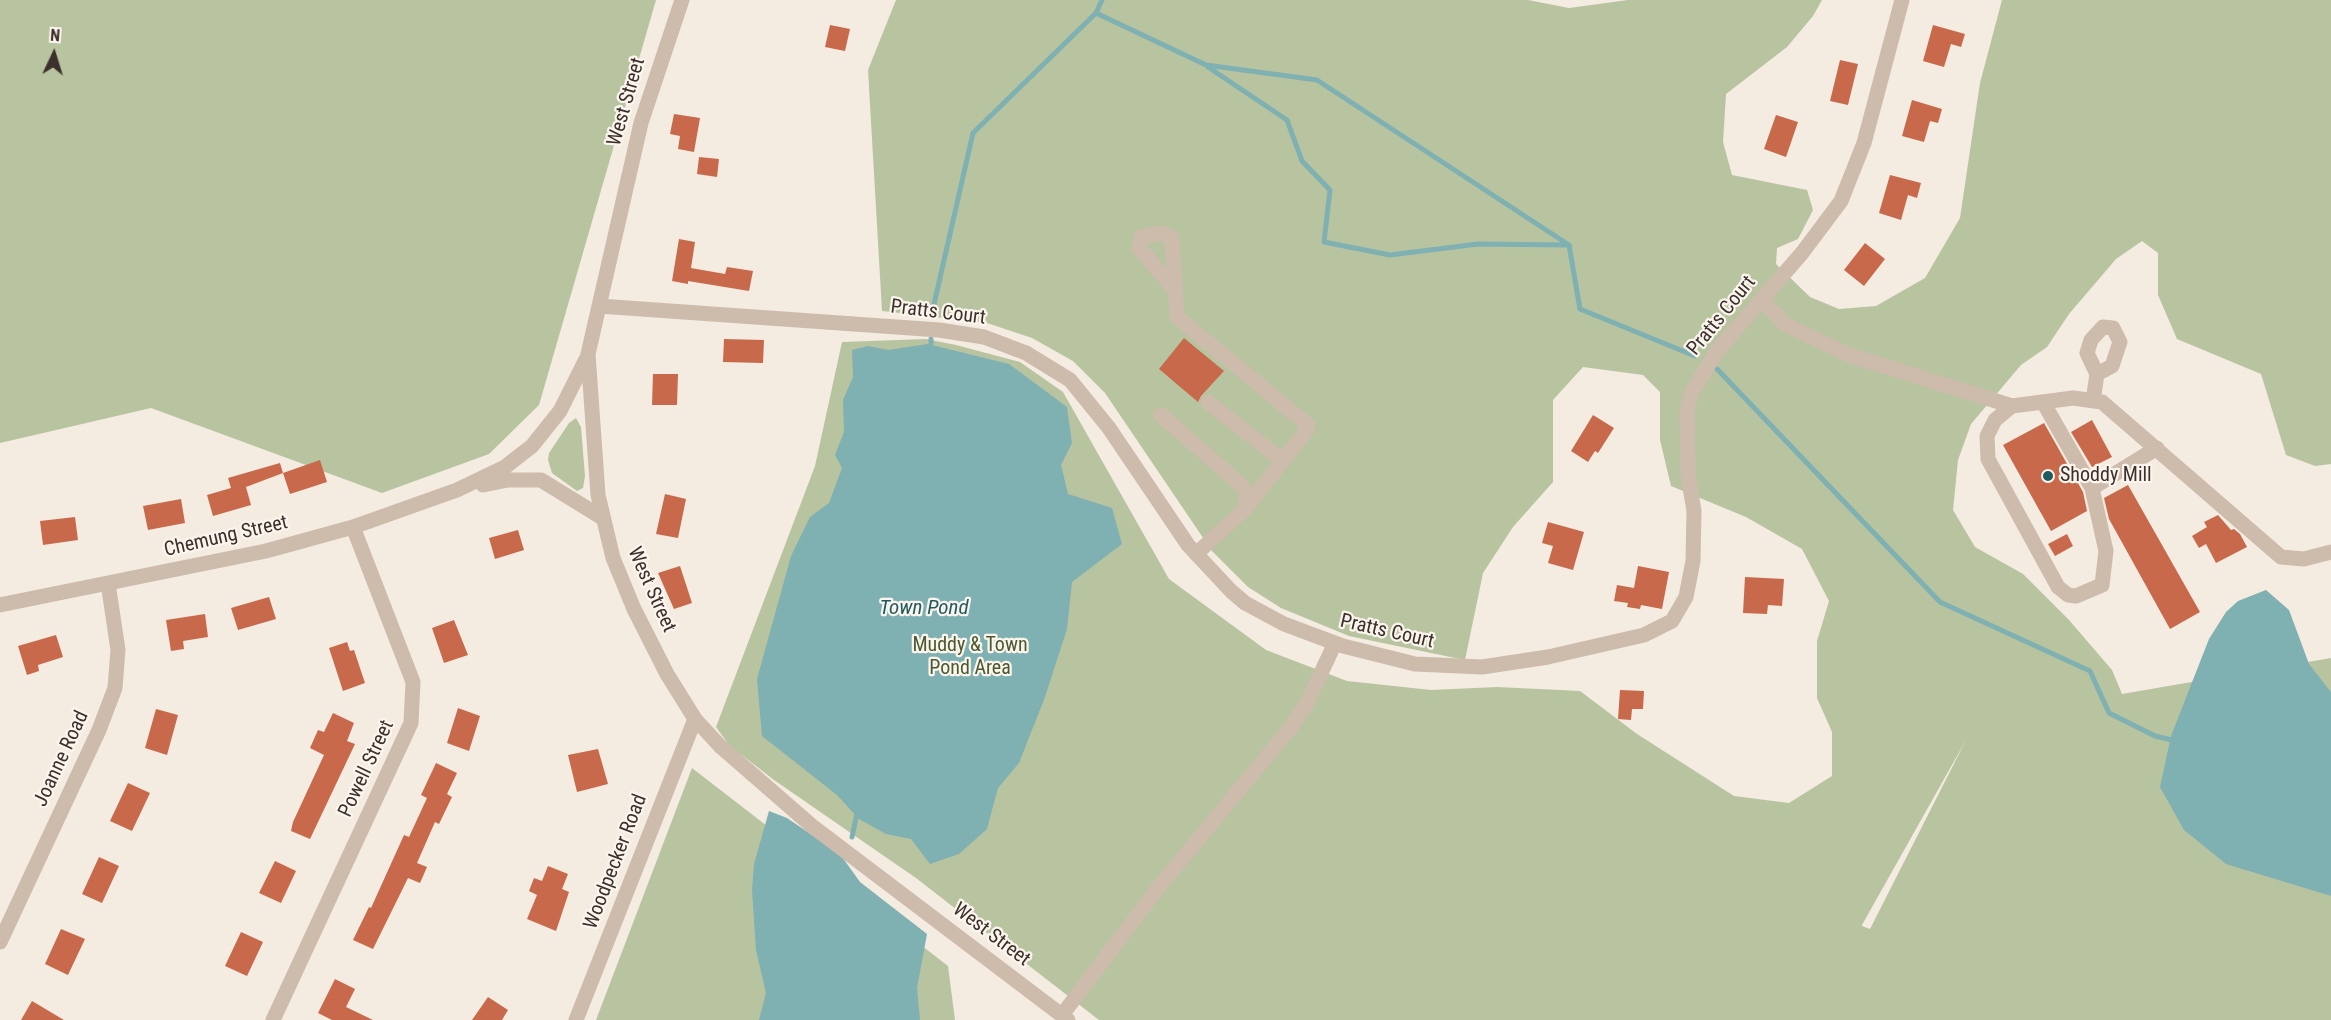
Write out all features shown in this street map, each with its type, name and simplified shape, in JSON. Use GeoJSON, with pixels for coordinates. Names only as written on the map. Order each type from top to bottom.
{"type":"FeatureCollection","features":[{"type":"Feature","properties":{"kind":"street","name":"West Street"},"geometry":{"type":"LineString","coordinates":[[682,0],[641,123],[588,354],[601,517],[613,558],[634,609],[667,674],[695,719],[750,774],[812,826],[1065,1017]]}},
{"type":"Feature","properties":{"kind":"street","name":"Pratts Court"},"geometry":{"type":"LineString","coordinates":[[599,306],[939,330],[984,337],[1026,353],[1070,380],[1109,428],[1196,554],[1215,576],[1245,603],[1284,624],[1335,643],[1415,664],[1482,667],[1548,657],[1644,635],[1672,621],[1686,597],[1694,561],[1694,511],[1688,464],[1687,410],[1692,392],[1717,351],[1802,253],[1841,201],[1864,142],[1902,0]]}},
{"type":"Feature","properties":{"kind":"street"},"geometry":{"type":"LineString","coordinates":[[1174,290],[1177,317],[1185,326],[1308,425],[1307,430],[1244,510],[1196,554]]}},
{"type":"Feature","properties":{"kind":"street"},"geometry":{"type":"LineString","coordinates":[[1762,300],[1786,325],[1849,356],[2012,406],[2073,398],[2102,402],[2281,557],[2304,559],[2331,552]]}},
{"type":"Feature","properties":{"kind":"street","name":"Chemung Street"},"geometry":{"type":"LineString","coordinates":[[0,605],[257,554],[353,527],[457,490],[505,467],[543,434],[566,402],[588,354]]}},
{"type":"Feature","properties":{"kind":"street"},"geometry":{"type":"LineString","coordinates":[[2093,400],[2097,374]]}},
{"type":"Feature","properties":{"kind":"street"},"geometry":{"type":"LineString","coordinates":[[1208,402],[1283,461]]}},
{"type":"Feature","properties":{"kind":"street"},"geometry":{"type":"LineString","coordinates":[[2012,406],[1995,420],[1987,436],[1988,459],[2058,587],[2068,595],[2076,596],[2102,585],[2105,576],[2106,551],[2092,488],[2043,402]]}},
{"type":"Feature","properties":{"kind":"street"},"geometry":{"type":"LineString","coordinates":[[1161,415],[1242,486],[1247,495],[1244,510]]}},
{"type":"Feature","properties":{"kind":"street"},"geometry":{"type":"LineString","coordinates":[[2092,488],[2157,448]]}},
{"type":"Feature","properties":{"kind":"street","name":"Chemung Street"},"geometry":{"type":"LineString","coordinates":[[457,490],[508,480],[541,480],[601,517]]}},
{"type":"Feature","properties":{"kind":"street","name":"Powell Street"},"geometry":{"type":"LineString","coordinates":[[273,1020],[411,723],[413,682],[353,527]]}},
{"type":"Feature","properties":{"kind":"street","name":"Joanne Road"},"geometry":{"type":"LineString","coordinates":[[0,942],[99,730],[115,688],[118,650],[108,583]]}},
{"type":"Feature","properties":{"kind":"street"},"geometry":{"type":"LineString","coordinates":[[1065,1017],[1165,879],[1291,727],[1307,703],[1335,643]]}},
{"type":"Feature","properties":{"kind":"street","name":"Woodpecker Road"},"geometry":{"type":"LineString","coordinates":[[576,1020],[695,719]]}},
{"type":"Feature","properties":{"kind":"green space"},"geometry":{"type":"Polygon","coordinates":[[[0,0],[656,0],[539,405],[489,454],[382,493],[151,408],[0,443],[0,0]]]}},
{"type":"Feature","properties":{"kind":"green space","name":"Muddy & Town Pond Area"},"geometry":{"type":"Polygon","coordinates":[[[896,0],[1528,0],[1569,8],[1628,0],[1822,0],[1813,16],[1787,47],[1726,94],[1723,142],[1732,175],[1807,190],[1813,210],[1798,239],[1777,248],[1776,264],[1810,297],[1839,309],[1876,306],[1925,278],[1960,218],[1980,83],[2002,0],[2331,0],[2331,464],[2315,466],[2286,455],[2261,374],[2177,339],[2158,295],[2158,253],[2142,241],[2116,259],[2069,314],[2047,347],[2021,365],[1971,424],[1958,460],[1953,510],[1975,547],[2023,574],[2069,620],[2112,670],[2122,694],[2331,658],[2331,1020],[1099,1020],[916,878],[774,780],[729,745],[716,727],[815,466],[842,342],[926,339],[956,345],[1020,362],[1063,392],[1169,579],[1266,650],[1347,681],[1431,690],[1497,687],[1580,691],[1637,734],[1734,796],[1789,803],[1832,776],[1832,732],[1817,698],[1817,641],[1829,601],[1802,549],[1746,517],[1671,486],[1660,440],[1660,392],[1643,375],[1583,367],[1553,400],[1553,482],[1513,527],[1483,573],[1465,660],[1349,636],[1281,608],[1248,587],[1212,551],[1105,393],[1073,361],[1032,338],[987,323],[882,311],[868,70],[896,0]],[[1966,740],[1862,925],[1870,929],[1966,740]]]}},
{"type":"Feature","properties":{"kind":"green space"},"geometry":{"type":"Polygon","coordinates":[[[576,418],[581,427],[585,476],[583,488],[577,491],[552,473],[548,460],[549,453],[569,423],[576,418]]]}},
{"type":"Feature","properties":{"kind":"green space"},"geometry":{"type":"Polygon","coordinates":[[[692,768],[948,966],[955,1020],[596,1020],[692,768]]]}},
{"type":"Feature","properties":{"kind":"water","name":"Town Pond"},"geometry":{"type":"Polygon","coordinates":[[[928,344],[1009,364],[1067,407],[1072,443],[1061,465],[1068,494],[1112,508],[1122,544],[1072,582],[1067,629],[1045,697],[1019,763],[998,788],[987,829],[959,854],[930,864],[911,839],[886,834],[859,819],[837,795],[762,736],[757,679],[791,556],[810,517],[829,503],[842,468],[835,455],[844,432],[843,400],[853,377],[852,350],[868,346],[888,350],[928,344]]]}},
{"type":"Feature","properties":{"kind":"water"},"geometry":{"type":"Polygon","coordinates":[[[2266,590],[2289,610],[2309,664],[2331,692],[2331,896],[2226,864],[2184,830],[2160,787],[2171,736],[2209,639],[2226,612],[2238,601],[2266,590]]]}},
{"type":"Feature","properties":{"kind":"water"},"geometry":{"type":"Polygon","coordinates":[[[769,811],[787,818],[840,854],[860,882],[927,934],[917,988],[920,1020],[759,1020],[766,993],[756,950],[752,890],[754,864],[769,811]]]}},
{"type":"Feature","properties":{"kind":"building"},"geometry":{"type":"Polygon","coordinates":[[[830,25],[850,29],[845,51],[825,47],[830,25]]]}},
{"type":"Feature","properties":{"kind":"building"},"geometry":{"type":"Polygon","coordinates":[[[1933,25],[1965,34],[1961,47],[1951,44],[1944,67],[1923,61],[1933,25]]]}},
{"type":"Feature","properties":{"kind":"building"},"geometry":{"type":"Polygon","coordinates":[[[1840,60],[1858,64],[1848,105],[1830,101],[1840,60]]]}},
{"type":"Feature","properties":{"kind":"building"},"geometry":{"type":"Polygon","coordinates":[[[1912,100],[1942,109],[1938,123],[1930,121],[1924,142],[1902,136],[1912,100]]]}},
{"type":"Feature","properties":{"kind":"building"},"geometry":{"type":"Polygon","coordinates":[[[674,114],[700,118],[694,152],[678,149],[680,136],[670,134],[674,114]]]}},
{"type":"Feature","properties":{"kind":"building"},"geometry":{"type":"Polygon","coordinates":[[[1776,115],[1798,122],[1786,157],[1764,149],[1776,115]]]}},
{"type":"Feature","properties":{"kind":"building"},"geometry":{"type":"Polygon","coordinates":[[[699,157],[719,159],[717,177],[697,174],[699,157]]]}},
{"type":"Feature","properties":{"kind":"building"},"geometry":{"type":"Polygon","coordinates":[[[1890,175],[1921,183],[1917,198],[1908,195],[1901,220],[1879,213],[1890,175]]]}},
{"type":"Feature","properties":{"kind":"building"},"geometry":{"type":"Polygon","coordinates":[[[679,239],[695,242],[691,268],[725,274],[727,267],[753,271],[749,291],[688,281],[688,284],[672,281],[679,239]]]}},
{"type":"Feature","properties":{"kind":"building"},"geometry":{"type":"Polygon","coordinates":[[[1865,243],[1885,259],[1864,286],[1844,270],[1865,243]]]}},
{"type":"Feature","properties":{"kind":"building"},"geometry":{"type":"Polygon","coordinates":[[[1184,338],[1224,371],[1198,402],[1159,369],[1184,338]]]}},
{"type":"Feature","properties":{"kind":"building"},"geometry":{"type":"Polygon","coordinates":[[[724,339],[764,340],[763,363],[723,362],[724,339]]]}},
{"type":"Feature","properties":{"kind":"building"},"geometry":{"type":"Polygon","coordinates":[[[653,374],[678,374],[677,405],[652,405],[653,374]]]}},
{"type":"Feature","properties":{"kind":"building"},"geometry":{"type":"Polygon","coordinates":[[[1593,415],[1614,428],[1598,453],[1595,451],[1588,462],[1571,451],[1593,415]]]}},
{"type":"Feature","properties":{"kind":"building"},"geometry":{"type":"Polygon","coordinates":[[[2092,420],[2112,457],[2092,467],[2071,432],[2092,420]]]}},
{"type":"Feature","properties":{"kind":"building","name":"Shoddy Mill"},"geometry":{"type":"Polygon","coordinates":[[[2044,423],[2083,492],[2087,511],[2051,531],[2003,445],[2044,423]]]}},
{"type":"Feature","properties":{"kind":"building"},"geometry":{"type":"Polygon","coordinates":[[[320,460],[327,482],[290,494],[283,473],[320,460]]]}},
{"type":"Feature","properties":{"kind":"building"},"geometry":{"type":"Polygon","coordinates":[[[280,463],[283,473],[246,487],[251,505],[213,516],[207,495],[231,488],[228,478],[280,463]]]}},
{"type":"Feature","properties":{"kind":"building"},"geometry":{"type":"Polygon","coordinates":[[[2128,485],[2200,612],[2170,629],[2109,519],[2104,498],[2128,485]]]}},
{"type":"Feature","properties":{"kind":"building"},"geometry":{"type":"Polygon","coordinates":[[[665,494],[686,499],[678,538],[656,534],[665,494]]]}},
{"type":"Feature","properties":{"kind":"building"},"geometry":{"type":"Polygon","coordinates":[[[181,499],[185,523],[148,530],[143,506],[181,499]]]}},
{"type":"Feature","properties":{"kind":"building"},"geometry":{"type":"Polygon","coordinates":[[[2218,515],[2231,530],[2234,529],[2240,534],[2247,547],[2216,563],[2206,544],[2199,548],[2192,536],[2207,527],[2204,522],[2218,515]]]}},
{"type":"Feature","properties":{"kind":"building"},"geometry":{"type":"Polygon","coordinates":[[[75,517],[78,540],[43,545],[40,521],[75,517]]]}},
{"type":"Feature","properties":{"kind":"building"},"geometry":{"type":"Polygon","coordinates":[[[1548,522],[1584,532],[1573,570],[1548,563],[1553,546],[1542,543],[1548,522]]]}},
{"type":"Feature","properties":{"kind":"building"},"geometry":{"type":"Polygon","coordinates":[[[518,530],[524,550],[495,559],[489,538],[518,530]]]}},
{"type":"Feature","properties":{"kind":"building"},"geometry":{"type":"Polygon","coordinates":[[[2067,534],[2073,546],[2055,556],[2048,544],[2067,534]]]}},
{"type":"Feature","properties":{"kind":"building"},"geometry":{"type":"Polygon","coordinates":[[[680,566],[692,603],[674,609],[658,573],[680,566]]]}},
{"type":"Feature","properties":{"kind":"building"},"geometry":{"type":"Polygon","coordinates":[[[1638,566],[1669,572],[1662,609],[1641,605],[1640,609],[1627,607],[1628,603],[1614,601],[1617,585],[1634,588],[1638,566]]]}},
{"type":"Feature","properties":{"kind":"building"},"geometry":{"type":"Polygon","coordinates":[[[1745,577],[1784,579],[1782,606],[1768,605],[1767,614],[1743,613],[1745,577]]]}},
{"type":"Feature","properties":{"kind":"building"},"geometry":{"type":"Polygon","coordinates":[[[269,597],[276,619],[238,630],[231,608],[269,597]]]}},
{"type":"Feature","properties":{"kind":"building"},"geometry":{"type":"Polygon","coordinates":[[[205,614],[208,637],[183,641],[184,649],[171,651],[166,620],[205,614]]]}},
{"type":"Feature","properties":{"kind":"building"},"geometry":{"type":"Polygon","coordinates":[[[454,620],[468,655],[444,663],[432,628],[454,620]]]}},
{"type":"Feature","properties":{"kind":"building"},"geometry":{"type":"Polygon","coordinates":[[[56,635],[63,657],[38,665],[39,671],[27,675],[18,646],[56,635]]]}},
{"type":"Feature","properties":{"kind":"building"},"geometry":{"type":"Polygon","coordinates":[[[347,642],[350,651],[354,650],[365,683],[343,691],[329,648],[347,642]]]}},
{"type":"Feature","properties":{"kind":"building"},"geometry":{"type":"Polygon","coordinates":[[[1620,690],[1644,691],[1643,709],[1632,709],[1631,720],[1618,719],[1620,690]]]}},
{"type":"Feature","properties":{"kind":"building"},"geometry":{"type":"Polygon","coordinates":[[[458,708],[480,716],[469,751],[447,743],[458,708]]]}},
{"type":"Feature","properties":{"kind":"building"},"geometry":{"type":"Polygon","coordinates":[[[156,709],[178,715],[167,755],[145,748],[156,709]]]}},
{"type":"Feature","properties":{"kind":"building"},"geometry":{"type":"Polygon","coordinates":[[[333,713],[354,723],[347,741],[355,744],[310,839],[291,831],[324,755],[310,748],[318,730],[324,732],[333,713]]]}},
{"type":"Feature","properties":{"kind":"building"},"geometry":{"type":"Polygon","coordinates":[[[598,749],[608,784],[577,792],[568,755],[598,749]]]}},
{"type":"Feature","properties":{"kind":"building"},"geometry":{"type":"Polygon","coordinates":[[[436,763],[457,773],[447,794],[452,797],[439,824],[435,822],[417,863],[427,867],[420,883],[408,878],[373,949],[353,940],[369,907],[371,908],[404,835],[409,837],[427,798],[421,795],[436,763]]]}},
{"type":"Feature","properties":{"kind":"building"},"geometry":{"type":"Polygon","coordinates":[[[128,783],[150,793],[132,831],[110,821],[128,783]]]}},
{"type":"Feature","properties":{"kind":"building"},"geometry":{"type":"Polygon","coordinates":[[[99,857],[119,866],[102,903],[82,894],[99,857]]]}},
{"type":"Feature","properties":{"kind":"building"},"geometry":{"type":"Polygon","coordinates":[[[275,861],[296,871],[281,903],[259,893],[275,861]]]}},
{"type":"Feature","properties":{"kind":"building"},"geometry":{"type":"Polygon","coordinates":[[[548,866],[568,874],[562,889],[569,892],[556,931],[527,919],[537,895],[529,891],[534,878],[542,881],[548,866]]]}},
{"type":"Feature","properties":{"kind":"building"},"geometry":{"type":"Polygon","coordinates":[[[61,929],[85,939],[68,975],[45,964],[61,929]]]}},
{"type":"Feature","properties":{"kind":"building"},"geometry":{"type":"Polygon","coordinates":[[[241,932],[263,942],[247,976],[225,966],[241,932]]]}},
{"type":"Feature","properties":{"kind":"building"},"geometry":{"type":"Polygon","coordinates":[[[335,979],[355,989],[346,1007],[373,1020],[332,1020],[318,1013],[335,979]]]}},
{"type":"Feature","properties":{"kind":"building"},"geometry":{"type":"Polygon","coordinates":[[[488,997],[508,1010],[502,1020],[472,1020],[488,997]]]}},
{"type":"Feature","properties":{"kind":"building"},"geometry":{"type":"Polygon","coordinates":[[[32,1001],[64,1020],[21,1020],[32,1001]]]}},
{"type":"Feature","properties":{"kind":"waterway"},"geometry":{"type":"LineString","coordinates":[[932,313],[973,133],[1096,13],[1102,0]]}},
{"type":"Feature","properties":{"kind":"waterway"},"geometry":{"type":"LineString","coordinates":[[1096,13],[1206,65],[1317,80],[1569,245],[1580,309],[1695,356]]}},
{"type":"Feature","properties":{"kind":"waterway"},"geometry":{"type":"LineString","coordinates":[[1208,67],[1287,120],[1302,161],[1330,190],[1324,242],[1390,255],[1478,244],[1567,245]]}},
{"type":"Feature","properties":{"kind":"waterway"},"geometry":{"type":"LineString","coordinates":[[931,339],[931,351]]}},
{"type":"Feature","properties":{"kind":"waterway"},"geometry":{"type":"LineString","coordinates":[[1717,369],[1940,602],[2090,671],[2109,713],[2155,736],[2176,741]]}},
{"type":"Feature","properties":{"kind":"waterway"},"geometry":{"type":"LineString","coordinates":[[852,837],[858,809]]}},
{"type":"Feature","properties":{"kind":"place","name":"Shoddy Mill"},"geometry":{"type":"Point","coordinates":[2048,476]}}]}
